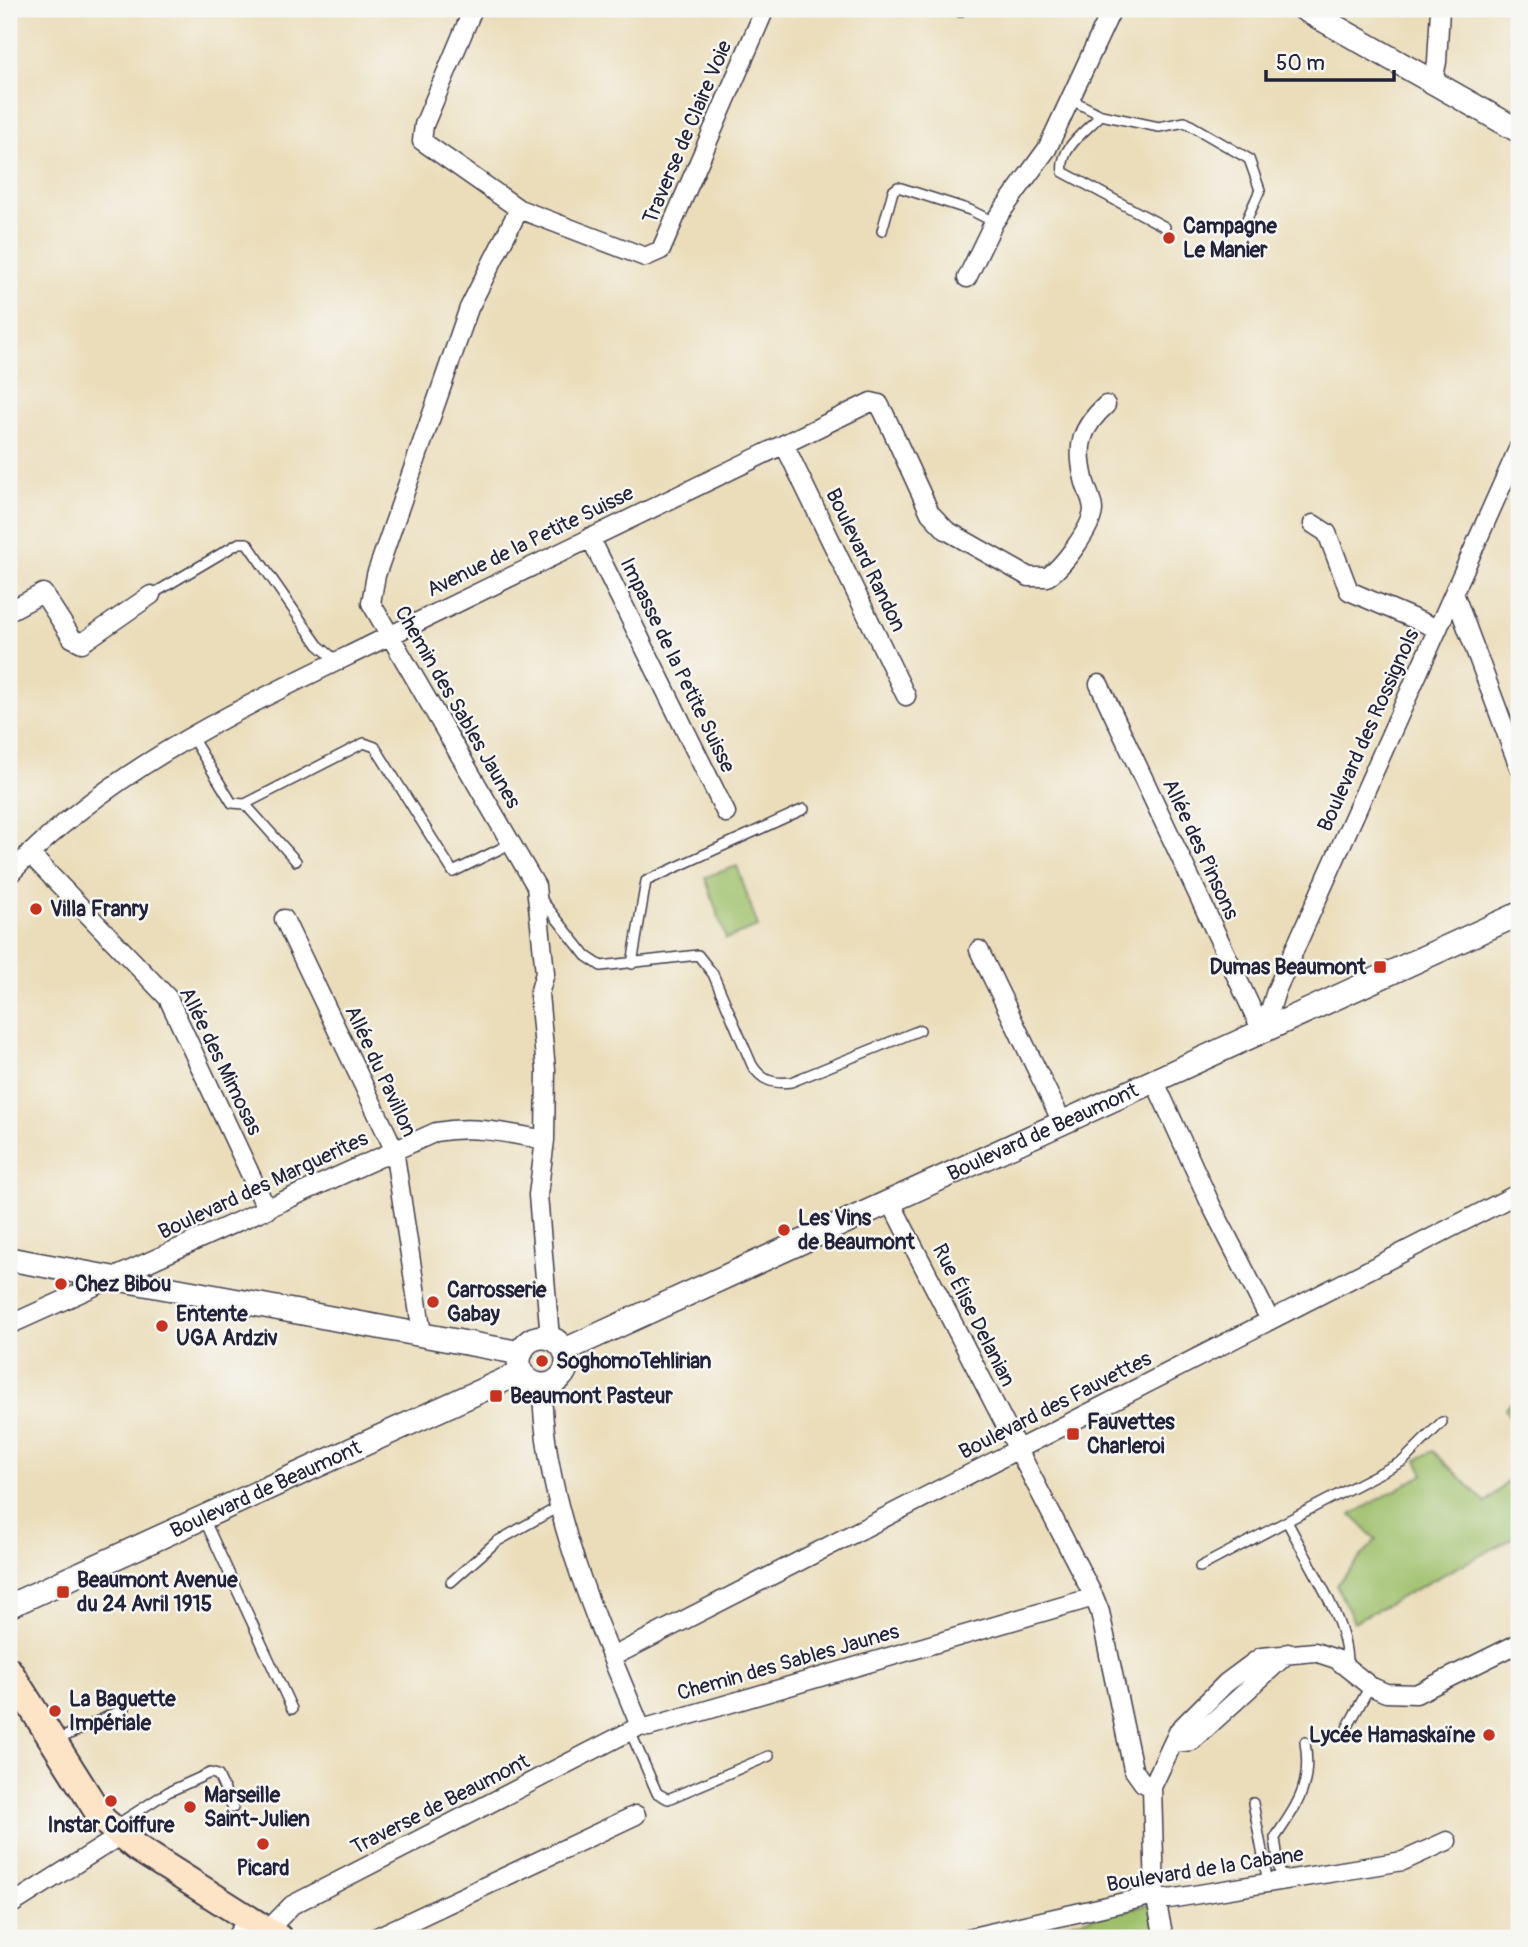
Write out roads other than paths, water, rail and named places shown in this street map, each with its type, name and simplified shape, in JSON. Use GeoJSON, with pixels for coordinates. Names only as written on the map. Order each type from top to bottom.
{"type":"FeatureCollection","features":[{"type":"Feature","properties":{"kind":"main road"},"geometry":{"type":"LineString","coordinates":[[9,1671],[100,1816],[117,1832],[258,1932]]}},
{"type":"Feature","properties":{"kind":"street"},"geometry":{"type":"LineString","coordinates":[[472,9],[424,125],[422,141],[519,209]]}},
{"type":"Feature","properties":{"kind":"street","name":"Traverse de Claire Voie"},"geometry":{"type":"LineString","coordinates":[[519,209],[645,257],[661,250],[765,9]]}},
{"type":"Feature","properties":{"kind":"street"},"geometry":{"type":"LineString","coordinates":[[967,278],[994,222],[1047,149],[1112,9]]}},
{"type":"Feature","properties":{"kind":"street"},"geometry":{"type":"LineString","coordinates":[[1304,9],[1519,131]]}},
{"type":"Feature","properties":{"kind":"street"},"geometry":{"type":"LineString","coordinates":[[1433,81],[1437,62],[1440,9]]}},
{"type":"Feature","properties":{"kind":"street","name":"Chemin des Sables Jaunes"},"geometry":{"type":"LineString","coordinates":[[519,209],[469,308],[372,590],[371,603],[512,843],[538,895],[545,973],[539,994],[546,1070],[545,1140],[538,1195],[557,1344]]}},
{"type":"Feature","properties":{"kind":"street","name":"Avenue de la Petite Suisse"},"geometry":{"type":"LineString","coordinates":[[9,875],[29,853],[118,781],[190,734],[872,402],[879,404],[884,413],[930,513],[946,530],[1029,577],[1038,579],[1056,572],[1092,517],[1093,507],[1084,478],[1082,434],[1090,419],[1106,405]]}},
{"type":"Feature","properties":{"kind":"street","name":"Boulevard Randon"},"geometry":{"type":"LineString","coordinates":[[784,444],[906,696]]}},
{"type":"Feature","properties":{"kind":"street","name":"Boulevard des Rossignols"},"geometry":{"type":"LineString","coordinates":[[1263,1033],[1276,991],[1519,447]]}},
{"type":"Feature","properties":{"kind":"street"},"geometry":{"type":"LineString","coordinates":[[1313,524],[1328,533],[1349,591],[1438,629]]}},
{"type":"Feature","properties":{"kind":"street","name":"Impasse de la Petite Suisse"},"geometry":{"type":"LineString","coordinates":[[590,537],[726,813]]}},
{"type":"Feature","properties":{"kind":"street"},"geometry":{"type":"LineString","coordinates":[[9,611],[43,593],[72,638],[82,643],[150,595]]}},
{"type":"Feature","properties":{"kind":"street"},"geometry":{"type":"LineString","coordinates":[[1454,593],[1519,767]]}},
{"type":"Feature","properties":{"kind":"street","name":"Allée des Pinsons"},"geometry":{"type":"LineString","coordinates":[[1099,684],[1263,1033]]}},
{"type":"Feature","properties":{"kind":"street","name":"Allée des Mimosas"},"geometry":{"type":"LineString","coordinates":[[29,853],[168,998],[267,1210]]}},
{"type":"Feature","properties":{"kind":"street","name":"Boulevard de Beaumont"},"geometry":{"type":"LineString","coordinates":[[557,1344],[891,1203],[1519,914]]}},
{"type":"Feature","properties":{"kind":"street","name":"Allée du Pavillon"},"geometry":{"type":"LineString","coordinates":[[284,919],[394,1149],[422,1334]]}},
{"type":"Feature","properties":{"kind":"street"},"geometry":{"type":"LineString","coordinates":[[979,950],[1063,1124]]}},
{"type":"Feature","properties":{"kind":"street"},"geometry":{"type":"LineString","coordinates":[[1155,1082],[1211,1205],[1270,1320]]}},
{"type":"Feature","properties":{"kind":"street","name":"Boulevard des Marguerites"},"geometry":{"type":"LineString","coordinates":[[9,1325],[436,1132],[462,1127],[545,1140]]}},
{"type":"Feature","properties":{"kind":"street","name":"Boulevard des Fauvettes"},"geometry":{"type":"LineString","coordinates":[[612,1657],[1519,1193]]}},
{"type":"Feature","properties":{"kind":"street","name":"Rue Élise Delanian"},"geometry":{"type":"LineString","coordinates":[[891,1203],[1094,1597]]}},
{"type":"Feature","properties":{"kind":"street"},"geometry":{"type":"LineString","coordinates":[[9,1259],[422,1334],[521,1362],[530,1381],[542,1385],[550,1385],[564,1375],[568,1359],[557,1344],[532,1340],[521,1362]]}},
{"type":"Feature","properties":{"kind":"street","name":"Boulevard de Beaumont"},"geometry":{"type":"LineString","coordinates":[[9,1606],[204,1518],[521,1362]]}},
{"type":"Feature","properties":{"kind":"street"},"geometry":{"type":"LineString","coordinates":[[542,1385],[547,1449],[561,1505],[579,1570],[635,1728]]}},
{"type":"Feature","properties":{"kind":"street"},"geometry":{"type":"LineString","coordinates":[[1094,1597],[1100,1612],[1133,1769],[1143,1783],[1152,1787]]}},
{"type":"Feature","properties":{"kind":"street","name":"Chemin des Sables Jaunes"},"geometry":{"type":"LineString","coordinates":[[635,1728],[649,1727],[1094,1597]]}},
{"type":"Feature","properties":{"kind":"street"},"geometry":{"type":"LineString","coordinates":[[1164,1938],[1155,1895],[1152,1787],[1175,1743],[1192,1741],[1288,1653],[1327,1654],[1370,1686],[1386,1693],[1416,1693],[1519,1643]]}},
{"type":"Feature","properties":{"kind":"street","name":"Traverse de Beaumont"},"geometry":{"type":"LineString","coordinates":[[258,1932],[292,1905],[635,1728]]}},
{"type":"Feature","properties":{"kind":"street"},"geometry":{"type":"LineString","coordinates":[[374,1938],[636,1815]]}},
{"type":"Feature","properties":{"kind":"street"},"geometry":{"type":"LineString","coordinates":[[9,1906],[117,1832]]}},
{"type":"Feature","properties":{"kind":"street","name":"Boulevard de la Cabane"},"geometry":{"type":"LineString","coordinates":[[968,1938],[1155,1895],[1169,1899],[1403,1861],[1447,1841]]}},
{"type":"Feature","properties":{"kind":"lane"},"geometry":{"type":"LineString","coordinates":[[1070,99],[1101,115],[1159,127],[1185,122],[1249,159],[1260,190],[1246,221]]}},
{"type":"Feature","properties":{"kind":"lane"},"geometry":{"type":"LineString","coordinates":[[1101,115],[1069,148],[1061,162],[1063,172],[1165,228]]}},
{"type":"Feature","properties":{"kind":"lane"},"geometry":{"type":"LineString","coordinates":[[882,231],[893,191],[898,187],[970,210],[994,222]]}},
{"type":"Feature","properties":{"kind":"lane"},"geometry":{"type":"LineString","coordinates":[[150,595],[228,549],[247,543],[318,645],[337,661]]}},
{"type":"Feature","properties":{"kind":"lane"},"geometry":{"type":"LineString","coordinates":[[190,734],[232,803],[245,804],[364,743],[375,747],[453,872],[512,843]]}},
{"type":"Feature","properties":{"kind":"lane"},"geometry":{"type":"LineString","coordinates":[[245,804],[296,861]]}},
{"type":"Feature","properties":{"kind":"lane"},"geometry":{"type":"LineString","coordinates":[[632,964],[646,881],[804,809]]}},
{"type":"Feature","properties":{"kind":"lane"},"geometry":{"type":"LineString","coordinates":[[538,895],[594,963],[609,967],[698,955],[713,974],[752,1065],[759,1076],[778,1084],[791,1082],[920,1030]]}},
{"type":"Feature","properties":{"kind":"lane"},"geometry":{"type":"LineString","coordinates":[[1200,1567],[1403,1461],[1442,1422]]}},
{"type":"Feature","properties":{"kind":"lane"},"geometry":{"type":"LineString","coordinates":[[451,1582],[496,1542],[561,1505]]}},
{"type":"Feature","properties":{"kind":"lane"},"geometry":{"type":"LineString","coordinates":[[204,1518],[292,1709]]}},
{"type":"Feature","properties":{"kind":"lane"},"geometry":{"type":"LineString","coordinates":[[1287,1521],[1336,1618],[1347,1650],[1347,1667]]}},
{"type":"Feature","properties":{"kind":"lane"},"geometry":{"type":"LineString","coordinates":[[1347,1728],[1370,1686]]}},
{"type":"Feature","properties":{"kind":"lane"},"geometry":{"type":"LineString","coordinates":[[52,1742],[124,1709]]}},
{"type":"Feature","properties":{"kind":"lane"},"geometry":{"type":"LineString","coordinates":[[635,1728],[657,1793],[668,1799],[769,1756]]}},
{"type":"Feature","properties":{"kind":"lane"},"geometry":{"type":"LineString","coordinates":[[1275,1882],[1275,1838],[1300,1801],[1307,1781],[1305,1742]]}},
{"type":"Feature","properties":{"kind":"lane"},"geometry":{"type":"LineString","coordinates":[[117,1832],[168,1792],[210,1773],[218,1775],[233,1808]]}},
{"type":"Feature","properties":{"kind":"lane"},"geometry":{"type":"LineString","coordinates":[[1253,1803],[1275,1882]]}},
{"type":"Feature","properties":{"kind":"place","name":"Campagne Le Manier"},"geometry":{"type":"Point","coordinates":[1169,238]}},
{"type":"Feature","properties":{"kind":"place","name":"Villa Franry"},"geometry":{"type":"Point","coordinates":[36,909]}},
{"type":"Feature","properties":{"kind":"place","name":"Dumas Beaumont"},"geometry":{"type":"Point","coordinates":[1380,967]}},
{"type":"Feature","properties":{"kind":"place","name":"Les Vins de Beaumont"},"geometry":{"type":"Point","coordinates":[784,1230]}},
{"type":"Feature","properties":{"kind":"place","name":"Chez Bibou"},"geometry":{"type":"Point","coordinates":[61,1284]}},
{"type":"Feature","properties":{"kind":"place","name":"Carrosserie Gabay"},"geometry":{"type":"Point","coordinates":[433,1302]}},
{"type":"Feature","properties":{"kind":"place","name":"Entente UGA Ardziv"},"geometry":{"type":"Point","coordinates":[162,1326]}},
{"type":"Feature","properties":{"kind":"place","name":"SoghomoTehlirian"},"geometry":{"type":"Point","coordinates":[542,1361]}},
{"type":"Feature","properties":{"kind":"place","name":"Beaumont Pasteur"},"geometry":{"type":"Point","coordinates":[496,1396]}},
{"type":"Feature","properties":{"kind":"place","name":"Fauvettes Charleroi"},"geometry":{"type":"Point","coordinates":[1073,1434]}},
{"type":"Feature","properties":{"kind":"place","name":"Beaumont Avenue du 24 Avril 1915"},"geometry":{"type":"Point","coordinates":[63,1592]}},
{"type":"Feature","properties":{"kind":"place","name":"La Baguette Impériale"},"geometry":{"type":"Point","coordinates":[55,1711]}},
{"type":"Feature","properties":{"kind":"place","name":"Lycée Hamaskaïne"},"geometry":{"type":"Point","coordinates":[1489,1735]}},
{"type":"Feature","properties":{"kind":"place","name":"Instar Coiffure"},"geometry":{"type":"Point","coordinates":[111,1801]}},
{"type":"Feature","properties":{"kind":"place","name":"Marseille Saint-Julien"},"geometry":{"type":"Point","coordinates":[190,1807]}},
{"type":"Feature","properties":{"kind":"place","name":"Picard"},"geometry":{"type":"Point","coordinates":[263,1844]}}]}
